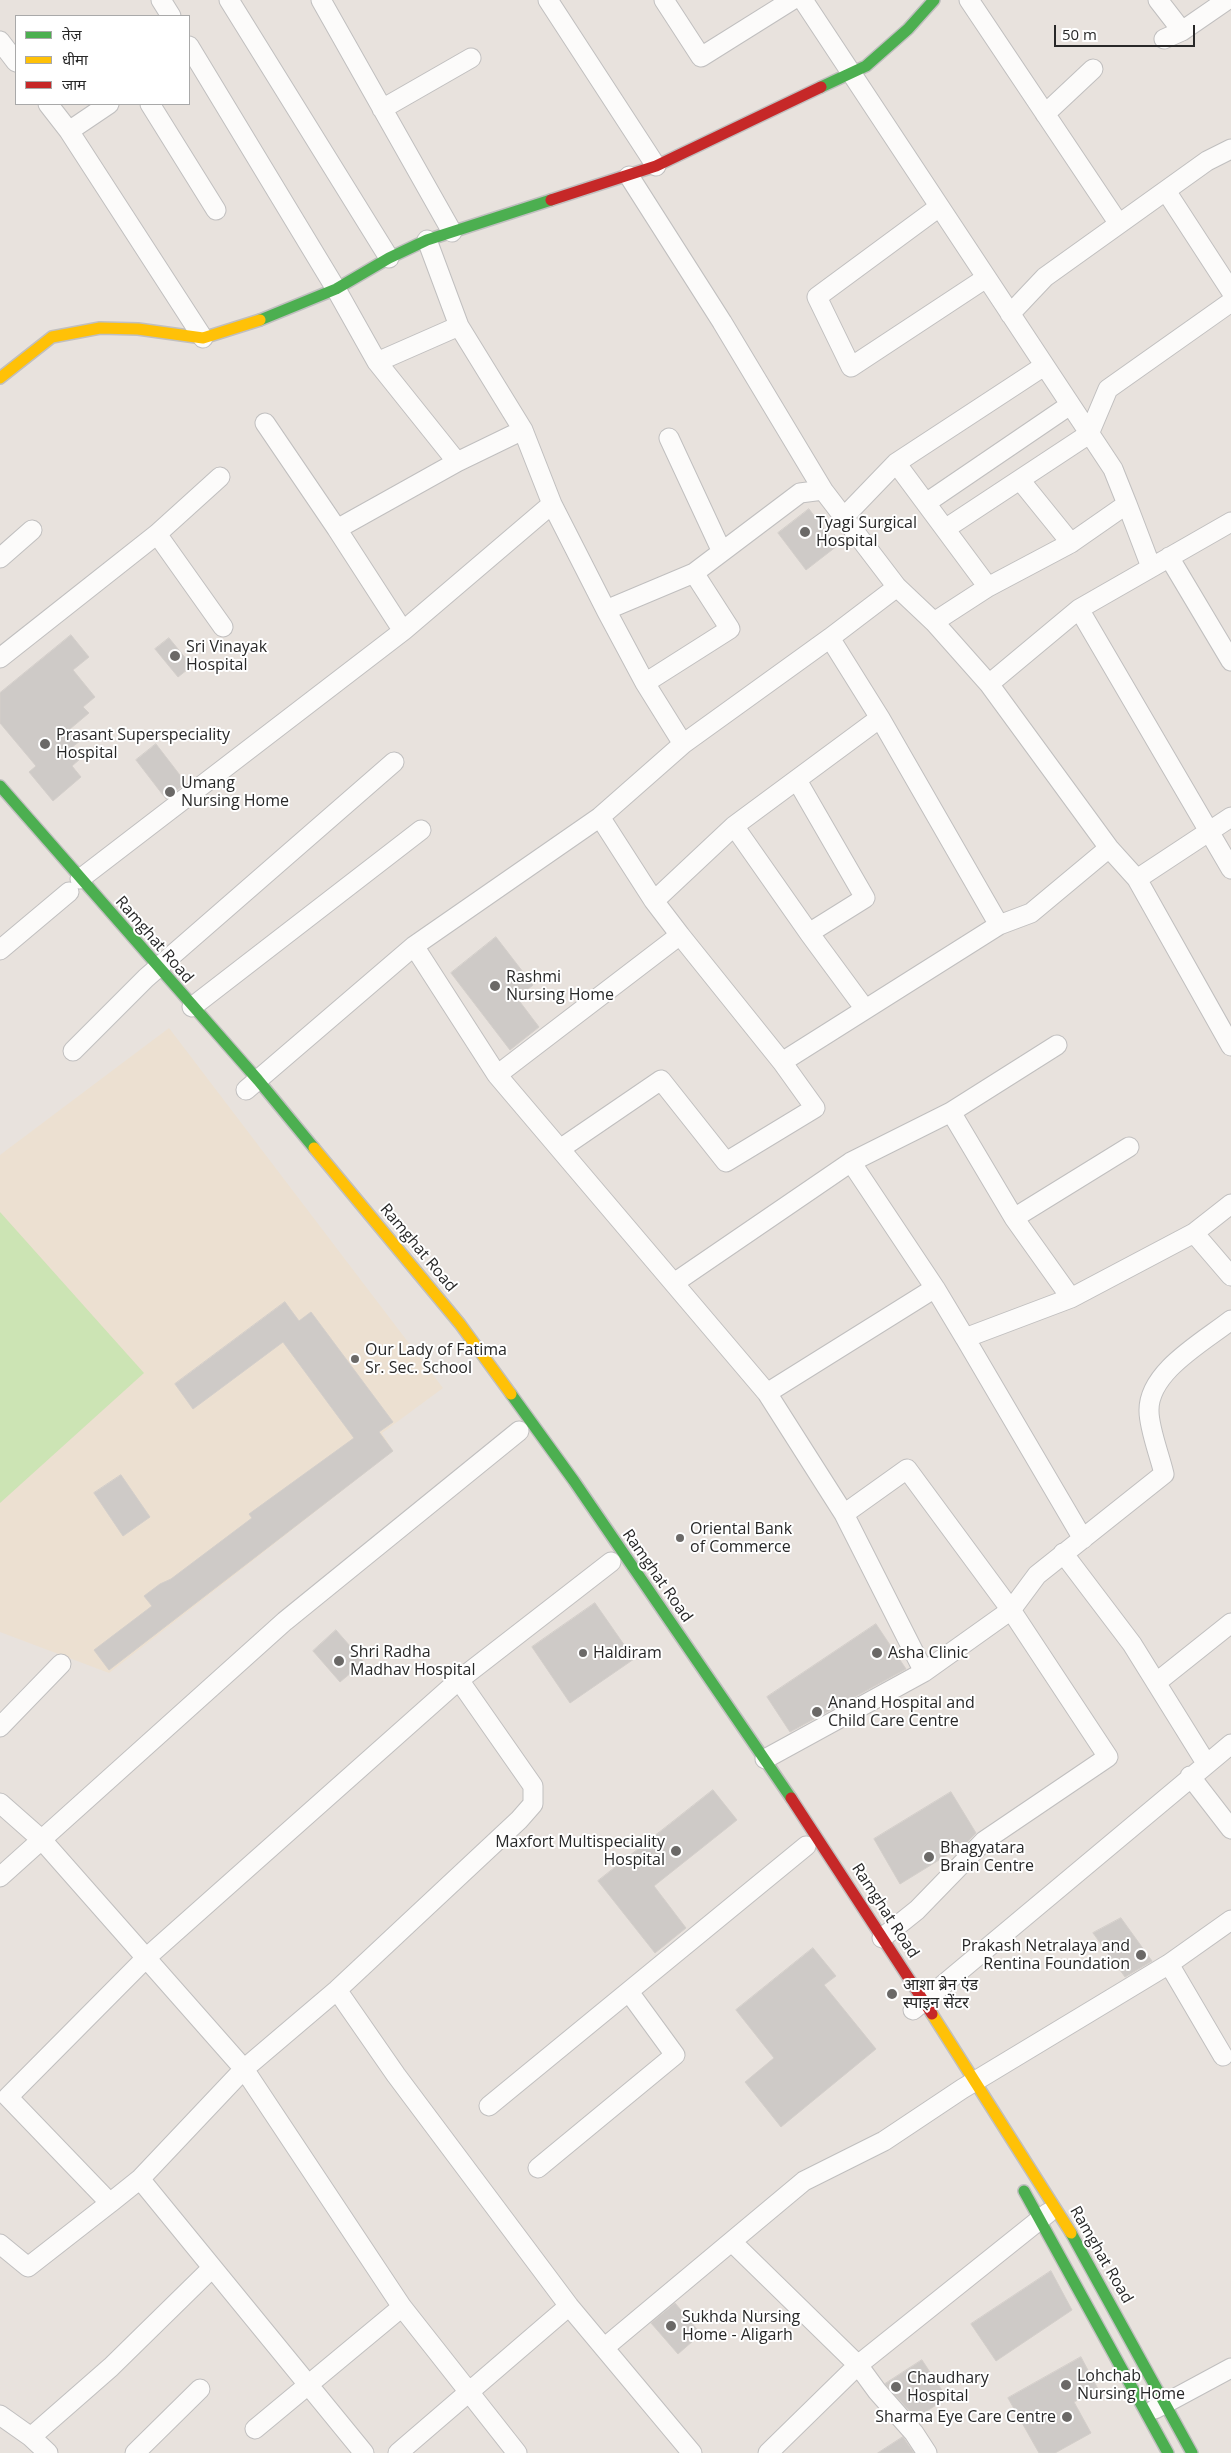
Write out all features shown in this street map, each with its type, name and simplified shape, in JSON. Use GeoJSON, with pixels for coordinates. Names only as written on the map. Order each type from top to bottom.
{"type":"FeatureCollection","features":[{"type":"Feature","properties":{"kind":"main road"},"geometry":{"type":"LineString","coordinates":[[0,378],[52,337],[100,328],[138,329],[203,338],[248,325],[336,289],[388,258],[427,240],[656,166],[866,66],[908,29],[934,0]]}},
{"type":"Feature","properties":{"kind":"main road","name":"Ramghat Road"},"geometry":{"type":"LineString","coordinates":[[0,786],[71,889],[148,976],[192,1007],[249,1088],[460,1324],[574,1481],[765,1759],[882,1938],[916,2007],[965,2087],[1049,2213],[1166,2403],[1192,2453]]}},
{"type":"Feature","properties":{"kind":"main road","name":"Ramghat Road"},"geometry":{"type":"LineString","coordinates":[[1017,2178],[1049,2213],[1168,2453]]}},
{"type":"Feature","properties":{"kind":"street"},"geometry":{"type":"LineString","coordinates":[[161,0],[170,15]]}},
{"type":"Feature","properties":{"kind":"street"},"geometry":{"type":"LineString","coordinates":[[229,0],[388,258]]}},
{"type":"Feature","properties":{"kind":"street"},"geometry":{"type":"LineString","coordinates":[[321,0],[452,232]]}},
{"type":"Feature","properties":{"kind":"street"},"geometry":{"type":"LineString","coordinates":[[548,0],[656,166]]}},
{"type":"Feature","properties":{"kind":"street"},"geometry":{"type":"LineString","coordinates":[[664,0],[701,57],[792,0]]}},
{"type":"Feature","properties":{"kind":"street"},"geometry":{"type":"LineString","coordinates":[[802,0],[1113,469],[1151,567]]}},
{"type":"Feature","properties":{"kind":"street"},"geometry":{"type":"LineString","coordinates":[[969,0],[1119,224]]}},
{"type":"Feature","properties":{"kind":"street"},"geometry":{"type":"LineString","coordinates":[[1158,0],[1182,31]]}},
{"type":"Feature","properties":{"kind":"street"},"geometry":{"type":"LineString","coordinates":[[1164,39],[1182,31],[1226,0]]}},
{"type":"Feature","properties":{"kind":"street"},"geometry":{"type":"LineString","coordinates":[[0,41],[15,61]]}},
{"type":"Feature","properties":{"kind":"street"},"geometry":{"type":"LineString","coordinates":[[190,48],[336,289],[377,362],[457,462]]}},
{"type":"Feature","properties":{"kind":"street"},"geometry":{"type":"LineString","coordinates":[[382,109],[471,58]]}},
{"type":"Feature","properties":{"kind":"street"},"geometry":{"type":"LineString","coordinates":[[1045,114],[1092,69]]}},
{"type":"Feature","properties":{"kind":"street"},"geometry":{"type":"LineString","coordinates":[[49,105],[69,131],[203,338]]}},
{"type":"Feature","properties":{"kind":"street"},"geometry":{"type":"LineString","coordinates":[[69,131],[108,105]]}},
{"type":"Feature","properties":{"kind":"street"},"geometry":{"type":"LineString","coordinates":[[151,105],[216,210]]}},
{"type":"Feature","properties":{"kind":"street"},"geometry":{"type":"LineString","coordinates":[[1010,314],[1045,277],[1207,161],[1231,149]]}},
{"type":"Feature","properties":{"kind":"street"},"geometry":{"type":"LineString","coordinates":[[629,176],[722,322],[823,490],[897,587],[934,622],[989,684],[1109,848],[1138,879],[1231,1046]]}},
{"type":"Feature","properties":{"kind":"street"},"geometry":{"type":"LineString","coordinates":[[1166,190],[1231,291]]}},
{"type":"Feature","properties":{"kind":"street"},"geometry":{"type":"LineString","coordinates":[[939,207],[817,298],[851,367],[986,278]]}},
{"type":"Feature","properties":{"kind":"street"},"geometry":{"type":"LineString","coordinates":[[427,240],[459,326],[522,430],[552,504],[606,610],[645,683],[684,744]]}},
{"type":"Feature","properties":{"kind":"street"},"geometry":{"type":"LineString","coordinates":[[945,529],[1089,434],[1108,389],[1231,302]]}},
{"type":"Feature","properties":{"kind":"street"},"geometry":{"type":"LineString","coordinates":[[377,362],[459,326]]}},
{"type":"Feature","properties":{"kind":"street"},"geometry":{"type":"LineString","coordinates":[[844,517],[896,463],[1044,366]]}},
{"type":"Feature","properties":{"kind":"street"},"geometry":{"type":"LineString","coordinates":[[926,503],[1070,405]]}},
{"type":"Feature","properties":{"kind":"street"},"geometry":{"type":"LineString","coordinates":[[265,423],[403,630]]}},
{"type":"Feature","properties":{"kind":"street"},"geometry":{"type":"LineString","coordinates":[[337,529],[457,462],[522,430]]}},
{"type":"Feature","properties":{"kind":"street"},"geometry":{"type":"LineString","coordinates":[[669,438],[722,552]]}},
{"type":"Feature","properties":{"kind":"street"},"geometry":{"type":"LineString","coordinates":[[896,463],[988,587]]}},
{"type":"Feature","properties":{"kind":"street"},"geometry":{"type":"LineString","coordinates":[[0,658],[156,534],[220,477]]}},
{"type":"Feature","properties":{"kind":"street"},"geometry":{"type":"LineString","coordinates":[[1020,480],[1070,543]]}},
{"type":"Feature","properties":{"kind":"street"},"geometry":{"type":"LineString","coordinates":[[606,610],[694,573],[800,493],[823,490]]}},
{"type":"Feature","properties":{"kind":"street"},"geometry":{"type":"LineString","coordinates":[[0,950],[71,889],[403,630],[552,504]]}},
{"type":"Feature","properties":{"kind":"street"},"geometry":{"type":"LineString","coordinates":[[934,622],[988,587],[1070,543],[1127,504]]}},
{"type":"Feature","properties":{"kind":"street"},"geometry":{"type":"LineString","coordinates":[[989,684],[1079,609],[1231,522]]}},
{"type":"Feature","properties":{"kind":"street"},"geometry":{"type":"LineString","coordinates":[[0,558],[32,530]]}},
{"type":"Feature","properties":{"kind":"street"},"geometry":{"type":"LineString","coordinates":[[156,534],[223,627]]}},
{"type":"Feature","properties":{"kind":"street"},"geometry":{"type":"LineString","coordinates":[[1169,557],[1231,661]]}},
{"type":"Feature","properties":{"kind":"street"},"geometry":{"type":"LineString","coordinates":[[645,683],[730,628],[694,573]]}},
{"type":"Feature","properties":{"kind":"street"},"geometry":{"type":"LineString","coordinates":[[249,1088],[414,946],[600,817],[684,744],[897,587]]}},
{"type":"Feature","properties":{"kind":"street"},"geometry":{"type":"LineString","coordinates":[[1079,609],[1231,869]]}},
{"type":"Feature","properties":{"kind":"street"},"geometry":{"type":"LineString","coordinates":[[830,638],[880,718],[999,925]]}},
{"type":"Feature","properties":{"kind":"street"},"geometry":{"type":"LineString","coordinates":[[654,900],[734,826],[798,782],[880,718]]}},
{"type":"Feature","properties":{"kind":"street"},"geometry":{"type":"LineString","coordinates":[[74,1051],[148,976],[394,762]]}},
{"type":"Feature","properties":{"kind":"street"},"geometry":{"type":"LineString","coordinates":[[798,782],[865,898],[809,933]]}},
{"type":"Feature","properties":{"kind":"street"},"geometry":{"type":"LineString","coordinates":[[560,1149],[661,1080],[726,1162],[815,1108],[782,1062],[654,900],[600,817]]}},
{"type":"Feature","properties":{"kind":"street"},"geometry":{"type":"LineString","coordinates":[[1138,879],[1231,817]]}},
{"type":"Feature","properties":{"kind":"street"},"geometry":{"type":"LineString","coordinates":[[734,826],[865,1009]]}},
{"type":"Feature","properties":{"kind":"street"},"geometry":{"type":"LineString","coordinates":[[192,1007],[421,830]]}},
{"type":"Feature","properties":{"kind":"street"},"geometry":{"type":"LineString","coordinates":[[782,1062],[999,925],[1031,913],[1109,848]]}},
{"type":"Feature","properties":{"kind":"street"},"geometry":{"type":"LineString","coordinates":[[497,1074],[680,935]]}},
{"type":"Feature","properties":{"kind":"street"},"geometry":{"type":"LineString","coordinates":[[414,946],[497,1074],[767,1393],[844,1514],[924,1672]]}},
{"type":"Feature","properties":{"kind":"street"},"geometry":{"type":"LineString","coordinates":[[674,1283],[851,1162],[951,1112],[1057,1045]]}},
{"type":"Feature","properties":{"kind":"street"},"geometry":{"type":"LineString","coordinates":[[951,1112],[1014,1218],[1071,1298]]}},
{"type":"Feature","properties":{"kind":"street"},"geometry":{"type":"LineString","coordinates":[[1014,1218],[1129,1147]]}},
{"type":"Feature","properties":{"kind":"street"},"geometry":{"type":"LineString","coordinates":[[851,1162],[965,1338],[1082,1539]]}},
{"type":"Feature","properties":{"kind":"street"},"geometry":{"type":"LineString","coordinates":[[965,1338],[1071,1298],[1194,1233],[1231,1204]]}},
{"type":"Feature","properties":{"kind":"street"},"geometry":{"type":"LineString","coordinates":[[1194,1233],[1231,1276]]}},
{"type":"Feature","properties":{"kind":"street"},"geometry":{"type":"LineString","coordinates":[[767,1393],[934,1288]]}},
{"type":"Feature","properties":{"kind":"street"},"geometry":{"type":"LineString","coordinates":[[765,1759],[924,1672],[1011,1610],[1037,1575],[1164,1474],[1149,1411],[1152,1391],[1166,1370],[1231,1320]]}},
{"type":"Feature","properties":{"kind":"street"},"geometry":{"type":"LineString","coordinates":[[0,1877],[285,1621],[519,1431]]}},
{"type":"Feature","properties":{"kind":"street"},"geometry":{"type":"LineString","coordinates":[[844,1514],[907,1470],[1011,1610],[1108,1758],[984,1841],[917,1910],[882,1938]]}},
{"type":"Feature","properties":{"kind":"street"},"geometry":{"type":"LineString","coordinates":[[1062,1554],[1121,1630],[1156,1682],[1206,1764]]}},
{"type":"Feature","properties":{"kind":"street"},"geometry":{"type":"LineString","coordinates":[[110,2203],[3,2097],[146,1958],[459,1680],[611,1562]]}},
{"type":"Feature","properties":{"kind":"street"},"geometry":{"type":"LineString","coordinates":[[1156,1682],[1231,1623]]}},
{"type":"Feature","properties":{"kind":"street"},"geometry":{"type":"LineString","coordinates":[[0,1727],[60,1664]]}},
{"type":"Feature","properties":{"kind":"street"},"geometry":{"type":"LineString","coordinates":[[0,2244],[28,2267],[140,2179],[244,2070],[336,1990],[519,1820],[532,1804],[534,1786],[459,1680]]}},
{"type":"Feature","properties":{"kind":"street"},"geometry":{"type":"LineString","coordinates":[[916,2007],[1190,1776],[1231,1744]]}},
{"type":"Feature","properties":{"kind":"street"},"geometry":{"type":"LineString","coordinates":[[1190,1776],[1231,1829]]}},
{"type":"Feature","properties":{"kind":"street"},"geometry":{"type":"LineString","coordinates":[[0,1802],[42,1840],[244,2070],[402,2307],[517,2453]]}},
{"type":"Feature","properties":{"kind":"street"},"geometry":{"type":"LineString","coordinates":[[488,2106],[806,1846]]}},
{"type":"Feature","properties":{"kind":"street"},"geometry":{"type":"LineString","coordinates":[[604,2348],[804,2180],[884,2141],[965,2087],[1169,1964],[1231,1920]]}},
{"type":"Feature","properties":{"kind":"street"},"geometry":{"type":"LineString","coordinates":[[1169,1964],[1228,2060]]}},
{"type":"Feature","properties":{"kind":"street"},"geometry":{"type":"LineString","coordinates":[[336,1990],[396,2075],[569,2306],[692,2453]]}},
{"type":"Feature","properties":{"kind":"street"},"geometry":{"type":"LineString","coordinates":[[538,2168],[675,2055],[629,1992]]}},
{"type":"Feature","properties":{"kind":"street"},"geometry":{"type":"LineString","coordinates":[[140,2179],[364,2453]]}},
{"type":"Feature","properties":{"kind":"street"},"geometry":{"type":"LineString","coordinates":[[768,2453],[858,2365],[1049,2213]]}},
{"type":"Feature","properties":{"kind":"street"},"geometry":{"type":"LineString","coordinates":[[732,2242],[858,2365],[876,2391],[914,2433],[927,2453]]}},
{"type":"Feature","properties":{"kind":"street"},"geometry":{"type":"LineString","coordinates":[[31,2437],[111,2368],[212,2268]]}},
{"type":"Feature","properties":{"kind":"street"},"geometry":{"type":"LineString","coordinates":[[398,2453],[569,2306]]}},
{"type":"Feature","properties":{"kind":"street"},"geometry":{"type":"LineString","coordinates":[[255,2429],[402,2307]]}},
{"type":"Feature","properties":{"kind":"street"},"geometry":{"type":"LineString","coordinates":[[1147,2413],[1231,2368]]}},
{"type":"Feature","properties":{"kind":"street"},"geometry":{"type":"LineString","coordinates":[[135,2453],[200,2389]]}},
{"type":"Feature","properties":{"kind":"street"},"geometry":{"type":"LineString","coordinates":[[0,2415],[31,2437],[48,2453]]}},
{"type":"Feature","properties":{"kind":"shaded area","name":"Our Lady of Fatima Sr. Sec. School"},"geometry":{"type":"Polygon","coordinates":[[[169,1028],[443,1388],[382,1433],[393,1451],[109,1673],[0,1632],[0,1155],[169,1028]]]}},
{"type":"Feature","properties":{"kind":"green space"},"geometry":{"type":"Polygon","coordinates":[[[0,1212],[144,1373],[0,1503],[0,1212]]]}},
{"type":"Feature","properties":{"kind":"building"},"geometry":{"type":"Polygon","coordinates":[[[809,509],[837,546],[806,570],[778,533],[809,509]]]}},
{"type":"Feature","properties":{"kind":"building"},"geometry":{"type":"Polygon","coordinates":[[[71,635],[89,657],[73,670],[95,697],[83,707],[89,713],[70,729],[80,741],[71,748],[80,759],[72,766],[81,777],[53,801],[29,772],[36,766],[0,723],[0,693],[71,635]]]}},
{"type":"Feature","properties":{"kind":"building"},"geometry":{"type":"Polygon","coordinates":[[[169,638],[192,666],[178,677],[155,649],[169,638]]]}},
{"type":"Feature","properties":{"kind":"building"},"geometry":{"type":"Polygon","coordinates":[[[156,744],[186,783],[166,799],[136,760],[156,744]]]}},
{"type":"Feature","properties":{"kind":"building"},"geometry":{"type":"Polygon","coordinates":[[[496,937],[533,985],[517,998],[539,1027],[510,1050],[451,973],[496,937]]]}},
{"type":"Feature","properties":{"kind":"building"},"geometry":{"type":"Polygon","coordinates":[[[285,1302],[299,1321],[311,1312],[393,1422],[379,1432],[393,1451],[109,1670],[94,1650],[152,1606],[144,1596],[160,1584],[171,1579],[252,1518],[249,1514],[354,1438],[283,1342],[193,1409],[175,1384],[285,1302]]]}},
{"type":"Feature","properties":{"kind":"building"},"geometry":{"type":"Polygon","coordinates":[[[121,1475],[150,1517],[123,1536],[94,1493],[121,1475]]]}},
{"type":"Feature","properties":{"kind":"building","name":"Haldiram"},"geometry":{"type":"Polygon","coordinates":[[[595,1603],[634,1659],[570,1703],[532,1647],[595,1603]]]}},
{"type":"Feature","properties":{"kind":"building"},"geometry":{"type":"Polygon","coordinates":[[[876,1624],[906,1669],[790,1732],[767,1697],[876,1624]]]}},
{"type":"Feature","properties":{"kind":"building"},"geometry":{"type":"Polygon","coordinates":[[[336,1630],[364,1662],[340,1682],[313,1651],[336,1630]]]}},
{"type":"Feature","properties":{"kind":"building"},"geometry":{"type":"Polygon","coordinates":[[[713,1790],[737,1820],[654,1886],[686,1928],[655,1953],[598,1881],[713,1790]]]}},
{"type":"Feature","properties":{"kind":"building"},"geometry":{"type":"Polygon","coordinates":[[[951,1792],[976,1833],[965,1844],[900,1884],[874,1839],[951,1792]]]}},
{"type":"Feature","properties":{"kind":"building"},"geometry":{"type":"Polygon","coordinates":[[[1121,1918],[1152,1961],[1125,1977],[1093,1933],[1121,1918]]]}},
{"type":"Feature","properties":{"kind":"building"},"geometry":{"type":"Polygon","coordinates":[[[813,1948],[836,1976],[824,1985],[876,2049],[781,2127],[745,2082],[774,2058],[736,2010],[813,1948]]]}},
{"type":"Feature","properties":{"kind":"building"},"geometry":{"type":"Polygon","coordinates":[[[1051,2271],[1072,2310],[996,2361],[971,2324],[1051,2271]]]}},
{"type":"Feature","properties":{"kind":"building"},"geometry":{"type":"Polygon","coordinates":[[[675,2303],[701,2334],[678,2354],[651,2323],[675,2303]]]}},
{"type":"Feature","properties":{"kind":"building"},"geometry":{"type":"Polygon","coordinates":[[[1081,2357],[1098,2389],[1074,2402],[1091,2433],[1055,2453],[1039,2453],[1008,2398],[1081,2357]]]}},
{"type":"Feature","properties":{"kind":"building"},"geometry":{"type":"Polygon","coordinates":[[[922,2360],[947,2398],[916,2418],[885,2384],[922,2360]]]}},
{"type":"Feature","properties":{"kind":"building"},"geometry":{"type":"Polygon","coordinates":[[[903,2437],[914,2453],[878,2453],[903,2437]]]}},
{"type":"Feature","properties":{"kind":"traffic: fast"},"geometry":{"type":"LineString","coordinates":[[821,87],[866,66],[908,29],[934,0]]}},
{"type":"Feature","properties":{"kind":"traffic: fast"},"geometry":{"type":"LineString","coordinates":[[260,320],[336,289],[389,258],[427,240],[551,200]]}},
{"type":"Feature","properties":{"kind":"traffic: fast"},"geometry":{"type":"LineString","coordinates":[[0,786],[258,1080],[314,1148]]}},
{"type":"Feature","properties":{"kind":"traffic: fast"},"geometry":{"type":"LineString","coordinates":[[511,1394],[574,1481],[791,1798]]}},
{"type":"Feature","properties":{"kind":"traffic: fast"},"geometry":{"type":"LineString","coordinates":[[1024,2191],[1168,2453]]}},
{"type":"Feature","properties":{"kind":"traffic: fast"},"geometry":{"type":"LineString","coordinates":[[1071,2233],[1192,2453]]}},
{"type":"Feature","properties":{"kind":"traffic: slow"},"geometry":{"type":"LineString","coordinates":[[0,378],[52,337],[100,328],[138,329],[203,338],[260,320]]}},
{"type":"Feature","properties":{"kind":"traffic: slow"},"geometry":{"type":"LineString","coordinates":[[314,1148],[460,1324],[511,1394]]}},
{"type":"Feature","properties":{"kind":"traffic: slow"},"geometry":{"type":"LineString","coordinates":[[932,2014],[1071,2233]]}},
{"type":"Feature","properties":{"kind":"traffic: jam"},"geometry":{"type":"LineString","coordinates":[[551,200],[656,166],[821,87]]}},
{"type":"Feature","properties":{"kind":"traffic: jam"},"geometry":{"type":"LineString","coordinates":[[791,1798],[932,2014]]}},
{"type":"Feature","properties":{"kind":"place","name":"Tyagi Surgical Hospital"},"geometry":{"type":"Point","coordinates":[805,532]}},
{"type":"Feature","properties":{"kind":"place","name":"Sri Vinayak Hospital"},"geometry":{"type":"Point","coordinates":[175,656]}},
{"type":"Feature","properties":{"kind":"place","name":"Prasant Superspeciality Hospital"},"geometry":{"type":"Point","coordinates":[45,744]}},
{"type":"Feature","properties":{"kind":"place","name":"Umang Nursing Home"},"geometry":{"type":"Point","coordinates":[170,792]}},
{"type":"Feature","properties":{"kind":"place","name":"Rashmi Nursing Home"},"geometry":{"type":"Point","coordinates":[495,986]}},
{"type":"Feature","properties":{"kind":"place","name":"Our Lady of Fatima Sr. Sec. School"},"geometry":{"type":"Point","coordinates":[355,1359]}},
{"type":"Feature","properties":{"kind":"place","name":"Oriental Bank of Commerce"},"geometry":{"type":"Point","coordinates":[680,1538]}},
{"type":"Feature","properties":{"kind":"place","name":"Haldiram"},"geometry":{"type":"Point","coordinates":[583,1653]}},
{"type":"Feature","properties":{"kind":"place","name":"Asha Clinic"},"geometry":{"type":"Point","coordinates":[877,1653]}},
{"type":"Feature","properties":{"kind":"place","name":"Shri Radha Madhav Hospital"},"geometry":{"type":"Point","coordinates":[339,1661]}},
{"type":"Feature","properties":{"kind":"place","name":"Anand Hospital and Child Care Centre"},"geometry":{"type":"Point","coordinates":[817,1712]}},
{"type":"Feature","properties":{"kind":"place","name":"Maxfort Multispeciality Hospital"},"geometry":{"type":"Point","coordinates":[676,1851]}},
{"type":"Feature","properties":{"kind":"place","name":"Bhagyatara Brain Centre"},"geometry":{"type":"Point","coordinates":[929,1857]}},
{"type":"Feature","properties":{"kind":"place","name":"Prakash Netralaya and Rentina Foundation"},"geometry":{"type":"Point","coordinates":[1141,1955]}},
{"type":"Feature","properties":{"kind":"place","name":"आशा ब्रेन एंड स्पाइन सेंटर"},"geometry":{"type":"Point","coordinates":[892,1994]}},
{"type":"Feature","properties":{"kind":"place","name":"Sukhda Nursing Home - Aligarh"},"geometry":{"type":"Point","coordinates":[671,2326]}},
{"type":"Feature","properties":{"kind":"place","name":"Lohchab Nursing Home"},"geometry":{"type":"Point","coordinates":[1066,2385]}},
{"type":"Feature","properties":{"kind":"place","name":"Chaudhary Hospital"},"geometry":{"type":"Point","coordinates":[896,2387]}},
{"type":"Feature","properties":{"kind":"place","name":"Sharma Eye Care Centre"},"geometry":{"type":"Point","coordinates":[1067,2417]}}]}
